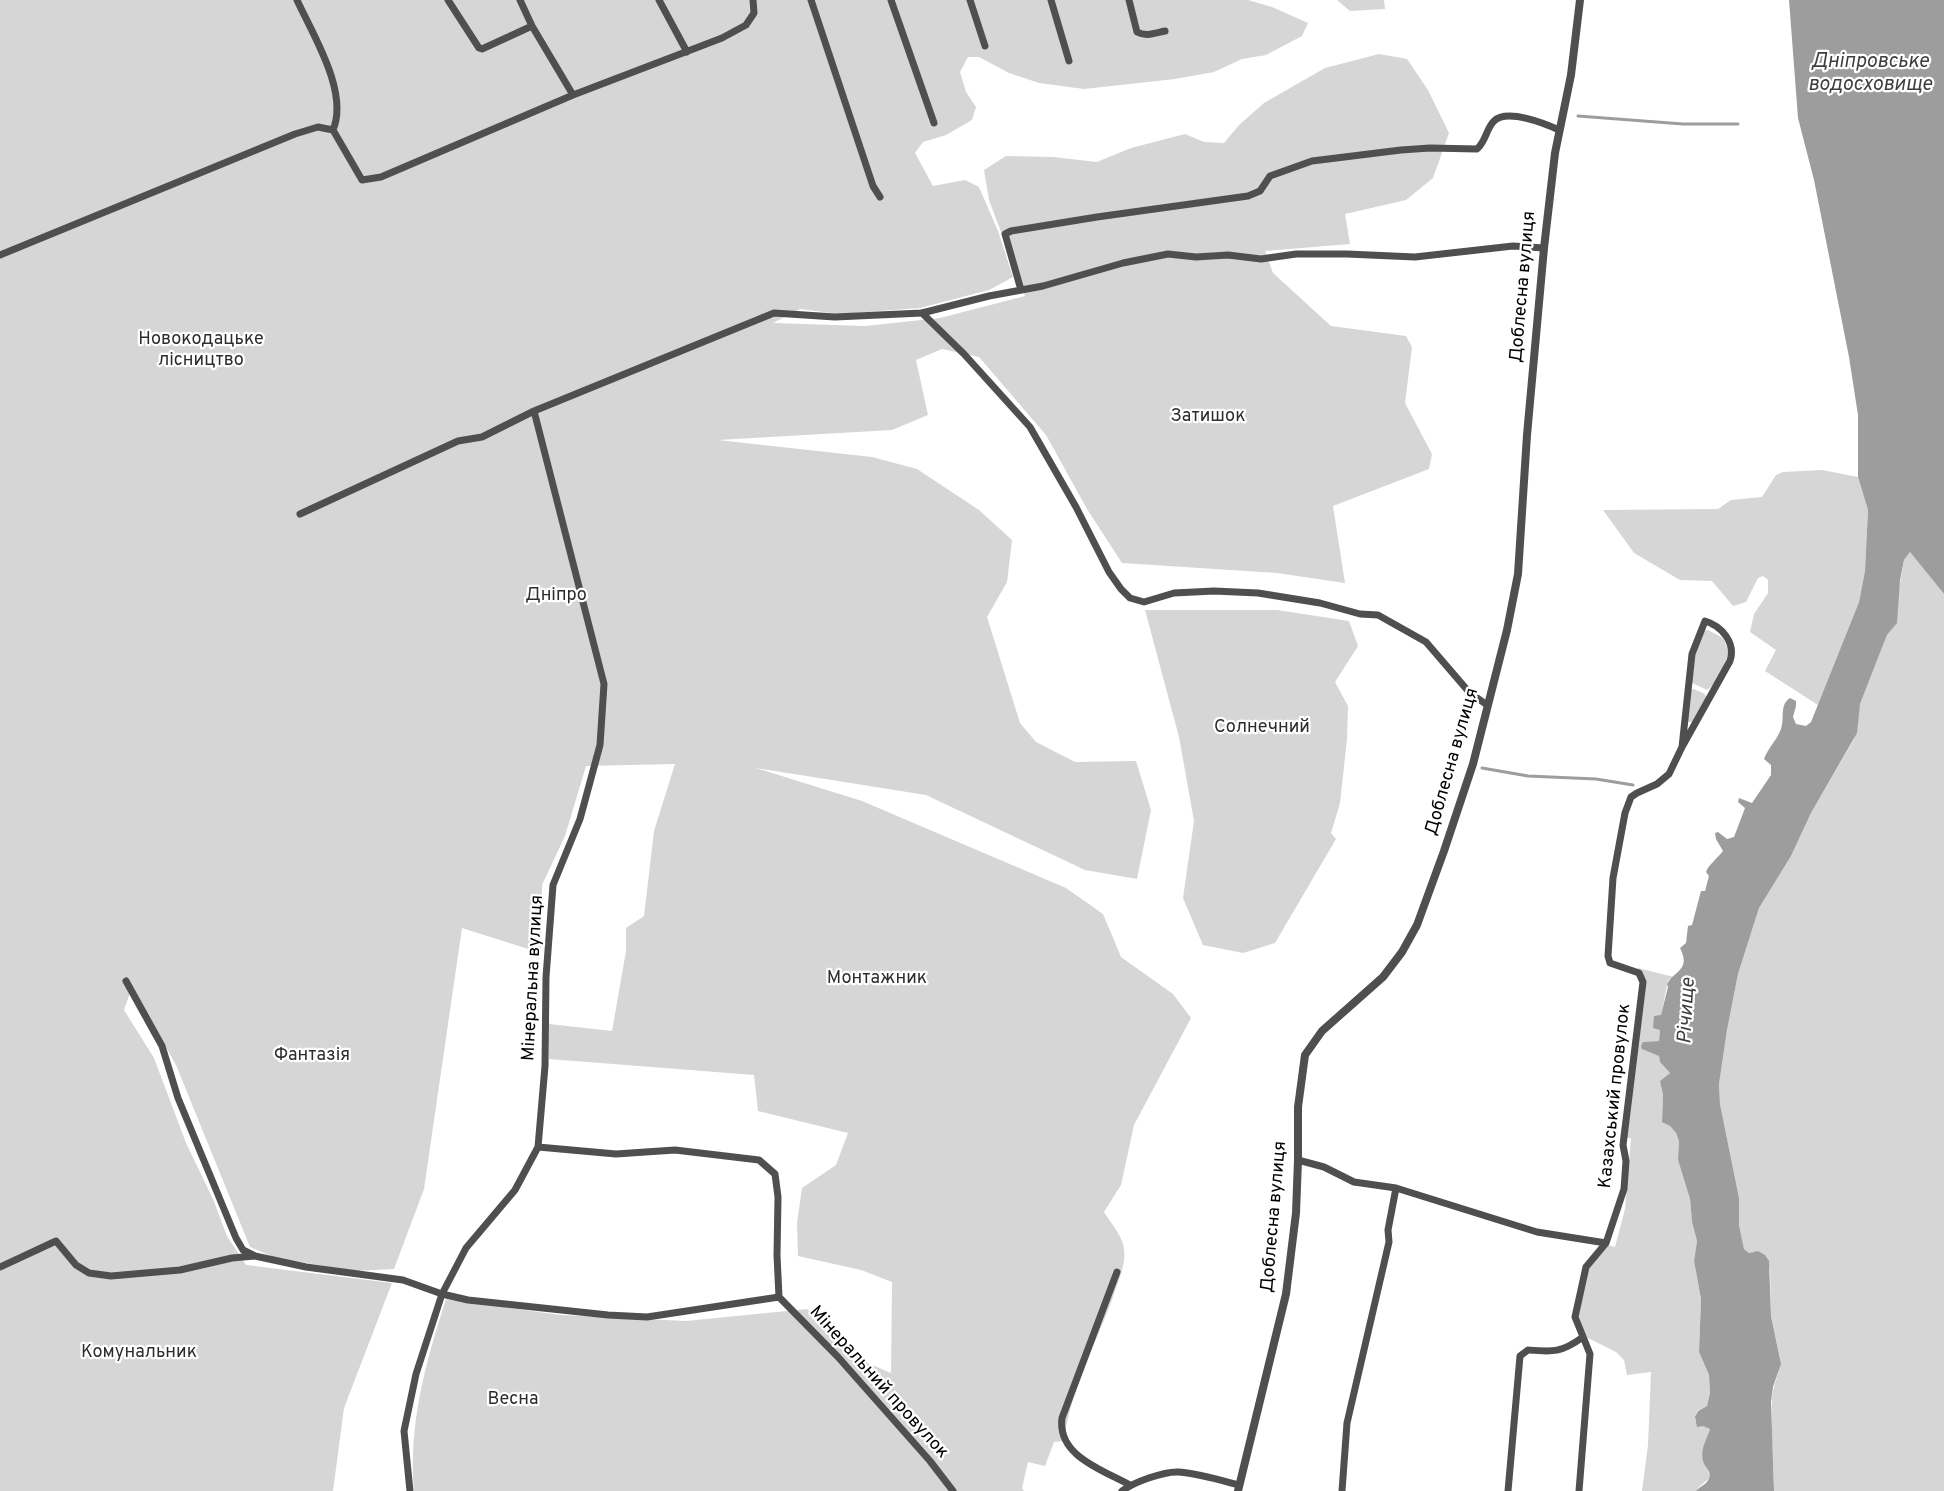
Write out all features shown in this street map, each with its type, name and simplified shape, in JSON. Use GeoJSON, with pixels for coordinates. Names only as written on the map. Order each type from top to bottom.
{"type":"FeatureCollection","features":[{"type":"Feature","properties":{"kind":"street"},"geometry":{"type":"LineString","coordinates":[[297,0],[324,57],[336,92],[338,118],[333,130]]}},
{"type":"Feature","properties":{"kind":"street"},"geometry":{"type":"LineString","coordinates":[[448,0],[482,49],[532,26]]}},
{"type":"Feature","properties":{"kind":"street"},"geometry":{"type":"LineString","coordinates":[[520,0],[532,26],[573,95]]}},
{"type":"Feature","properties":{"kind":"street"},"geometry":{"type":"LineString","coordinates":[[659,0],[687,52]]}},
{"type":"Feature","properties":{"kind":"street"},"geometry":{"type":"LineString","coordinates":[[0,255],[295,134],[318,127],[333,130],[362,180],[381,177],[573,95],[722,38],[746,25],[754,13],[753,0]]}},
{"type":"Feature","properties":{"kind":"street"},"geometry":{"type":"LineString","coordinates":[[812,0],[873,186],[880,197]]}},
{"type":"Feature","properties":{"kind":"street"},"geometry":{"type":"LineString","coordinates":[[891,0],[934,123]]}},
{"type":"Feature","properties":{"kind":"street"},"geometry":{"type":"LineString","coordinates":[[970,0],[985,46]]}},
{"type":"Feature","properties":{"kind":"street"},"geometry":{"type":"LineString","coordinates":[[1051,0],[1070,61]]}},
{"type":"Feature","properties":{"kind":"street"},"geometry":{"type":"LineString","coordinates":[[1129,0],[1137,32],[1150,35],[1165,31]]}},
{"type":"Feature","properties":{"kind":"street","name":"Доблесна вулиця"},"geometry":{"type":"LineString","coordinates":[[1122,1491],[1130,1485],[1152,1477],[1177,1472],[1239,1488],[1286,1294],[1296,1213],[1298,1107],[1305,1055],[1322,1031],[1383,976],[1402,952],[1412,934],[1448,840],[1473,764],[1508,630],[1518,574],[1527,435],[1544,248],[1555,153],[1571,75],[1580,0]]}},
{"type":"Feature","properties":{"kind":"street"},"geometry":{"type":"LineString","coordinates":[[1021,290],[1005,234],[1011,231],[1248,196],[1260,191],[1270,176],[1311,161],[1411,149],[1477,149],[1483,144],[1494,121],[1502,117],[1513,116],[1544,123],[1559,130]]}},
{"type":"Feature","properties":{"kind":"street"},"geometry":{"type":"LineString","coordinates":[[300,514],[458,441],[482,437],[534,411],[774,313],[835,317],[922,313],[1043,286],[1123,263],[1168,254],[1196,257],[1228,255],[1261,259],[1306,254],[1416,257],[1514,246],[1544,248]]}},
{"type":"Feature","properties":{"kind":"street"},"geometry":{"type":"LineString","coordinates":[[922,313],[964,354],[1030,427],[1076,507],[1109,572],[1130,598],[1144,602],[1174,593],[1214,591],[1258,593],[1320,603],[1360,614],[1378,615],[1426,642],[1469,693],[1487,705]]}},
{"type":"Feature","properties":{"kind":"street","name":"Мінеральна вулиця"},"geometry":{"type":"LineString","coordinates":[[410,1491],[404,1431],[416,1374],[442,1294],[465,1248],[515,1190],[538,1147],[545,1066],[547,957],[553,885],[580,819],[600,745],[604,684],[534,411]]}},
{"type":"Feature","properties":{"kind":"street","name":"Казахський провулок"},"geometry":{"type":"LineString","coordinates":[[1579,1491],[1590,1354],[1575,1317],[1586,1267],[1606,1243],[1624,1189],[1626,1161],[1623,1145],[1643,982],[1639,973],[1610,963],[1608,956],[1613,878],[1625,813],[1631,797],[1657,784],[1669,774],[1732,653],[1720,628],[1705,621],[1692,654],[1682,747]]}},
{"type":"Feature","properties":{"kind":"street"},"geometry":{"type":"LineString","coordinates":[[126,981],[162,1046],[178,1098],[236,1238],[243,1250],[255,1256],[306,1267],[403,1280],[442,1294],[468,1300],[609,1315],[647,1317],[779,1297],[778,1197],[775,1174],[759,1160],[675,1150],[616,1154],[538,1147]]}},
{"type":"Feature","properties":{"kind":"street"},"geometry":{"type":"LineString","coordinates":[[1298,1160],[1323,1167],[1354,1182],[1396,1188],[1537,1232],[1606,1243]]}},
{"type":"Feature","properties":{"kind":"street"},"geometry":{"type":"LineString","coordinates":[[1342,1491],[1347,1423],[1389,1242],[1388,1230],[1396,1188]]}},
{"type":"Feature","properties":{"kind":"street"},"geometry":{"type":"LineString","coordinates":[[0,1267],[56,1241],[76,1265],[89,1273],[111,1276],[180,1270],[232,1258],[255,1256]]}},
{"type":"Feature","properties":{"kind":"street"},"geometry":{"type":"LineString","coordinates":[[1117,1272],[1061,1426],[1063,1435],[1070,1446],[1085,1462],[1130,1485]]}},
{"type":"Feature","properties":{"kind":"street","name":"Мінеральний провулок"},"geometry":{"type":"LineString","coordinates":[[779,1297],[838,1357],[930,1461],[953,1491]]}},
{"type":"Feature","properties":{"kind":"street"},"geometry":{"type":"LineString","coordinates":[[1508,1491],[1520,1356],[1527,1350],[1553,1352],[1572,1345],[1582,1337]]}},
{"type":"Feature","properties":{"kind":"green space"},"geometry":{"type":"Polygon","coordinates":[[[0,0],[1248,0],[1272,7],[1308,23],[1302,36],[1266,55],[1242,59],[1214,72],[1175,79],[1084,89],[1039,83],[1009,73],[979,57],[968,57],[960,72],[966,92],[976,107],[972,120],[946,135],[923,142],[915,153],[933,186],[965,180],[979,187],[998,231],[1013,277],[989,290],[920,308],[839,314],[800,309],[773,323],[865,326],[940,318],[1025,296],[989,200],[984,170],[1006,156],[1053,157],[1097,162],[1131,148],[1185,134],[1204,142],[1224,143],[1239,125],[1264,103],[1325,68],[1379,54],[1407,59],[1428,90],[1449,133],[1433,178],[1406,200],[1345,214],[1350,244],[1265,251],[1273,273],[1331,326],[1406,336],[1412,347],[1405,403],[1432,454],[1429,469],[1333,506],[1345,583],[1277,573],[1122,563],[1087,509],[1046,435],[979,357],[942,349],[916,360],[928,415],[892,430],[718,440],[872,457],[917,469],[979,510],[1012,540],[1007,582],[987,617],[1020,723],[1036,742],[1075,762],[1136,761],[1151,810],[1137,879],[1085,870],[926,795],[756,768],[862,801],[1066,888],[1103,914],[1121,957],[1173,994],[1191,1018],[1134,1125],[1121,1185],[1104,1212],[1122,1240],[1123,1264],[1120,1278],[1072,1404],[1064,1441],[1054,1442],[1045,1466],[1028,1462],[1022,1488],[1024,1491],[414,1491],[414,1442],[420,1394],[446,1299],[560,1315],[686,1321],[807,1309],[849,1355],[891,1373],[892,1282],[861,1270],[798,1256],[797,1223],[802,1188],[836,1165],[848,1133],[758,1111],[754,1075],[549,1059],[549,1024],[612,1031],[626,951],[626,928],[644,916],[654,831],[675,764],[586,766],[565,836],[542,885],[541,953],[462,928],[424,1189],[394,1269],[355,1271],[276,1258],[250,1247],[176,1065],[132,987],[124,1010],[154,1058],[186,1143],[213,1199],[227,1236],[246,1265],[392,1283],[344,1408],[333,1491],[0,1491],[0,0]]]}},
{"type":"Feature","properties":{"kind":"green space"},"geometry":{"type":"Polygon","coordinates":[[[1337,0],[1384,0],[1385,9],[1350,11],[1337,0]]]}},
{"type":"Feature","properties":{"kind":"green space"},"geometry":{"type":"Polygon","coordinates":[[[1822,470],[1858,477],[1868,510],[1865,571],[1859,602],[1818,705],[1765,671],[1776,650],[1750,632],[1754,614],[1768,593],[1768,580],[1763,576],[1758,578],[1746,602],[1733,606],[1712,581],[1680,580],[1634,553],[1603,510],[1718,509],[1731,500],[1762,497],[1776,475],[1783,472],[1822,470]]]}},
{"type":"Feature","properties":{"kind":"green space"},"geometry":{"type":"Polygon","coordinates":[[[1910,552],[1944,594],[1944,1491],[1774,1491],[1772,1400],[1780,1358],[1771,1316],[1770,1269],[1754,1252],[1749,1253],[1744,1249],[1739,1225],[1739,1198],[1720,1104],[1719,1084],[1738,974],[1759,908],[1791,856],[1811,813],[1854,739],[1860,704],[1887,635],[1892,629],[1904,560],[1910,552]]]}},
{"type":"Feature","properties":{"kind":"green space","name":"Солнечний"},"geometry":{"type":"Polygon","coordinates":[[[1145,610],[1277,610],[1349,621],[1358,646],[1335,682],[1348,706],[1340,803],[1331,833],[1336,839],[1275,943],[1243,953],[1203,945],[1183,898],[1194,821],[1179,737],[1145,610]]]}},
{"type":"Feature","properties":{"kind":"green space"},"geometry":{"type":"Polygon","coordinates":[[[1708,630],[1723,638],[1729,652],[1718,678],[1707,690],[1690,682],[1695,652],[1703,631],[1708,630]]]}},
{"type":"Feature","properties":{"kind":"green space"},"geometry":{"type":"Polygon","coordinates":[[[1694,689],[1705,694],[1706,698],[1693,722],[1686,722],[1690,690],[1694,689]]]}},
{"type":"Feature","properties":{"kind":"green space"},"geometry":{"type":"Polygon","coordinates":[[[1638,968],[1674,977],[1668,980],[1661,1016],[1654,1016],[1660,1030],[1659,1041],[1644,1042],[1659,1056],[1660,1062],[1670,1073],[1660,1081],[1663,1095],[1662,1121],[1676,1133],[1679,1141],[1678,1160],[1690,1199],[1692,1222],[1697,1241],[1694,1261],[1701,1299],[1699,1352],[1709,1375],[1710,1393],[1707,1406],[1697,1411],[1695,1421],[1710,1429],[1703,1462],[1709,1477],[1696,1491],[1642,1491],[1648,1445],[1651,1372],[1627,1375],[1624,1360],[1616,1352],[1586,1337],[1578,1317],[1588,1270],[1607,1245],[1615,1247],[1625,1209],[1631,1138],[1620,1138],[1630,1075],[1640,983],[1635,974],[1638,968]]]}},
{"type":"Feature","properties":{"kind":"water"},"geometry":{"type":"Polygon","coordinates":[[[1789,0],[1944,0],[1944,594],[1910,552],[1904,560],[1900,580],[1897,623],[1887,635],[1860,704],[1857,733],[1811,813],[1791,856],[1759,908],[1738,974],[1719,1084],[1720,1104],[1739,1198],[1739,1225],[1744,1249],[1749,1253],[1758,1251],[1769,1261],[1771,1316],[1781,1364],[1773,1387],[1771,1402],[1774,1491],[1696,1491],[1707,1482],[1710,1476],[1702,1456],[1710,1429],[1703,1426],[1697,1427],[1695,1417],[1698,1411],[1707,1406],[1710,1393],[1709,1375],[1699,1352],[1701,1299],[1694,1261],[1697,1241],[1692,1222],[1690,1199],[1678,1160],[1679,1141],[1670,1126],[1662,1122],[1663,1095],[1660,1081],[1670,1073],[1660,1062],[1659,1056],[1642,1049],[1641,1046],[1643,1042],[1659,1041],[1660,1030],[1653,1028],[1654,1016],[1661,1015],[1667,984],[1683,965],[1680,948],[1686,943],[1688,926],[1692,925],[1701,891],[1705,891],[1709,876],[1706,872],[1723,851],[1715,833],[1718,832],[1727,839],[1734,837],[1745,808],[1738,802],[1739,798],[1752,803],[1771,775],[1771,765],[1764,759],[1781,729],[1783,708],[1790,698],[1796,701],[1793,717],[1796,724],[1806,726],[1811,722],[1859,602],[1865,571],[1868,510],[1858,477],[1858,415],[1849,357],[1814,180],[1798,118],[1789,0]]]}},
{"type":"Feature","properties":{"kind":"waterway"},"geometry":{"type":"LineString","coordinates":[[1578,116],[1683,124],[1738,124]]}},
{"type":"Feature","properties":{"kind":"waterway"},"geometry":{"type":"LineString","coordinates":[[1482,768],[1528,776],[1596,779],[1633,785]]}},
{"type":"Feature","properties":{"kind":"water label","name":"Дніпровське водосховище"},"geometry":{"type":"Point","coordinates":[1870,74]}},
{"type":"Feature","properties":{"kind":"water label","name":"Річище"},"geometry":{"type":"Point","coordinates":[1688,1011]}},
{"type":"Feature","properties":{"kind":"park label","name":"Новокодацьке лісництво"},"geometry":{"type":"Point","coordinates":[201,350]}},
{"type":"Feature","properties":{"kind":"park label","name":"Затишок"},"geometry":{"type":"Point","coordinates":[1208,417]}},
{"type":"Feature","properties":{"kind":"park label","name":"Дніпро"},"geometry":{"type":"Point","coordinates":[556,596]}},
{"type":"Feature","properties":{"kind":"park label","name":"Монтажник"},"geometry":{"type":"Point","coordinates":[877,979]}},
{"type":"Feature","properties":{"kind":"park label","name":"Фантазія"},"geometry":{"type":"Point","coordinates":[312,1056]}},
{"type":"Feature","properties":{"kind":"park label","name":"Комунальник"},"geometry":{"type":"Point","coordinates":[139,1353]}},
{"type":"Feature","properties":{"kind":"park label","name":"Весна"},"geometry":{"type":"Point","coordinates":[513,1400]}}]}
